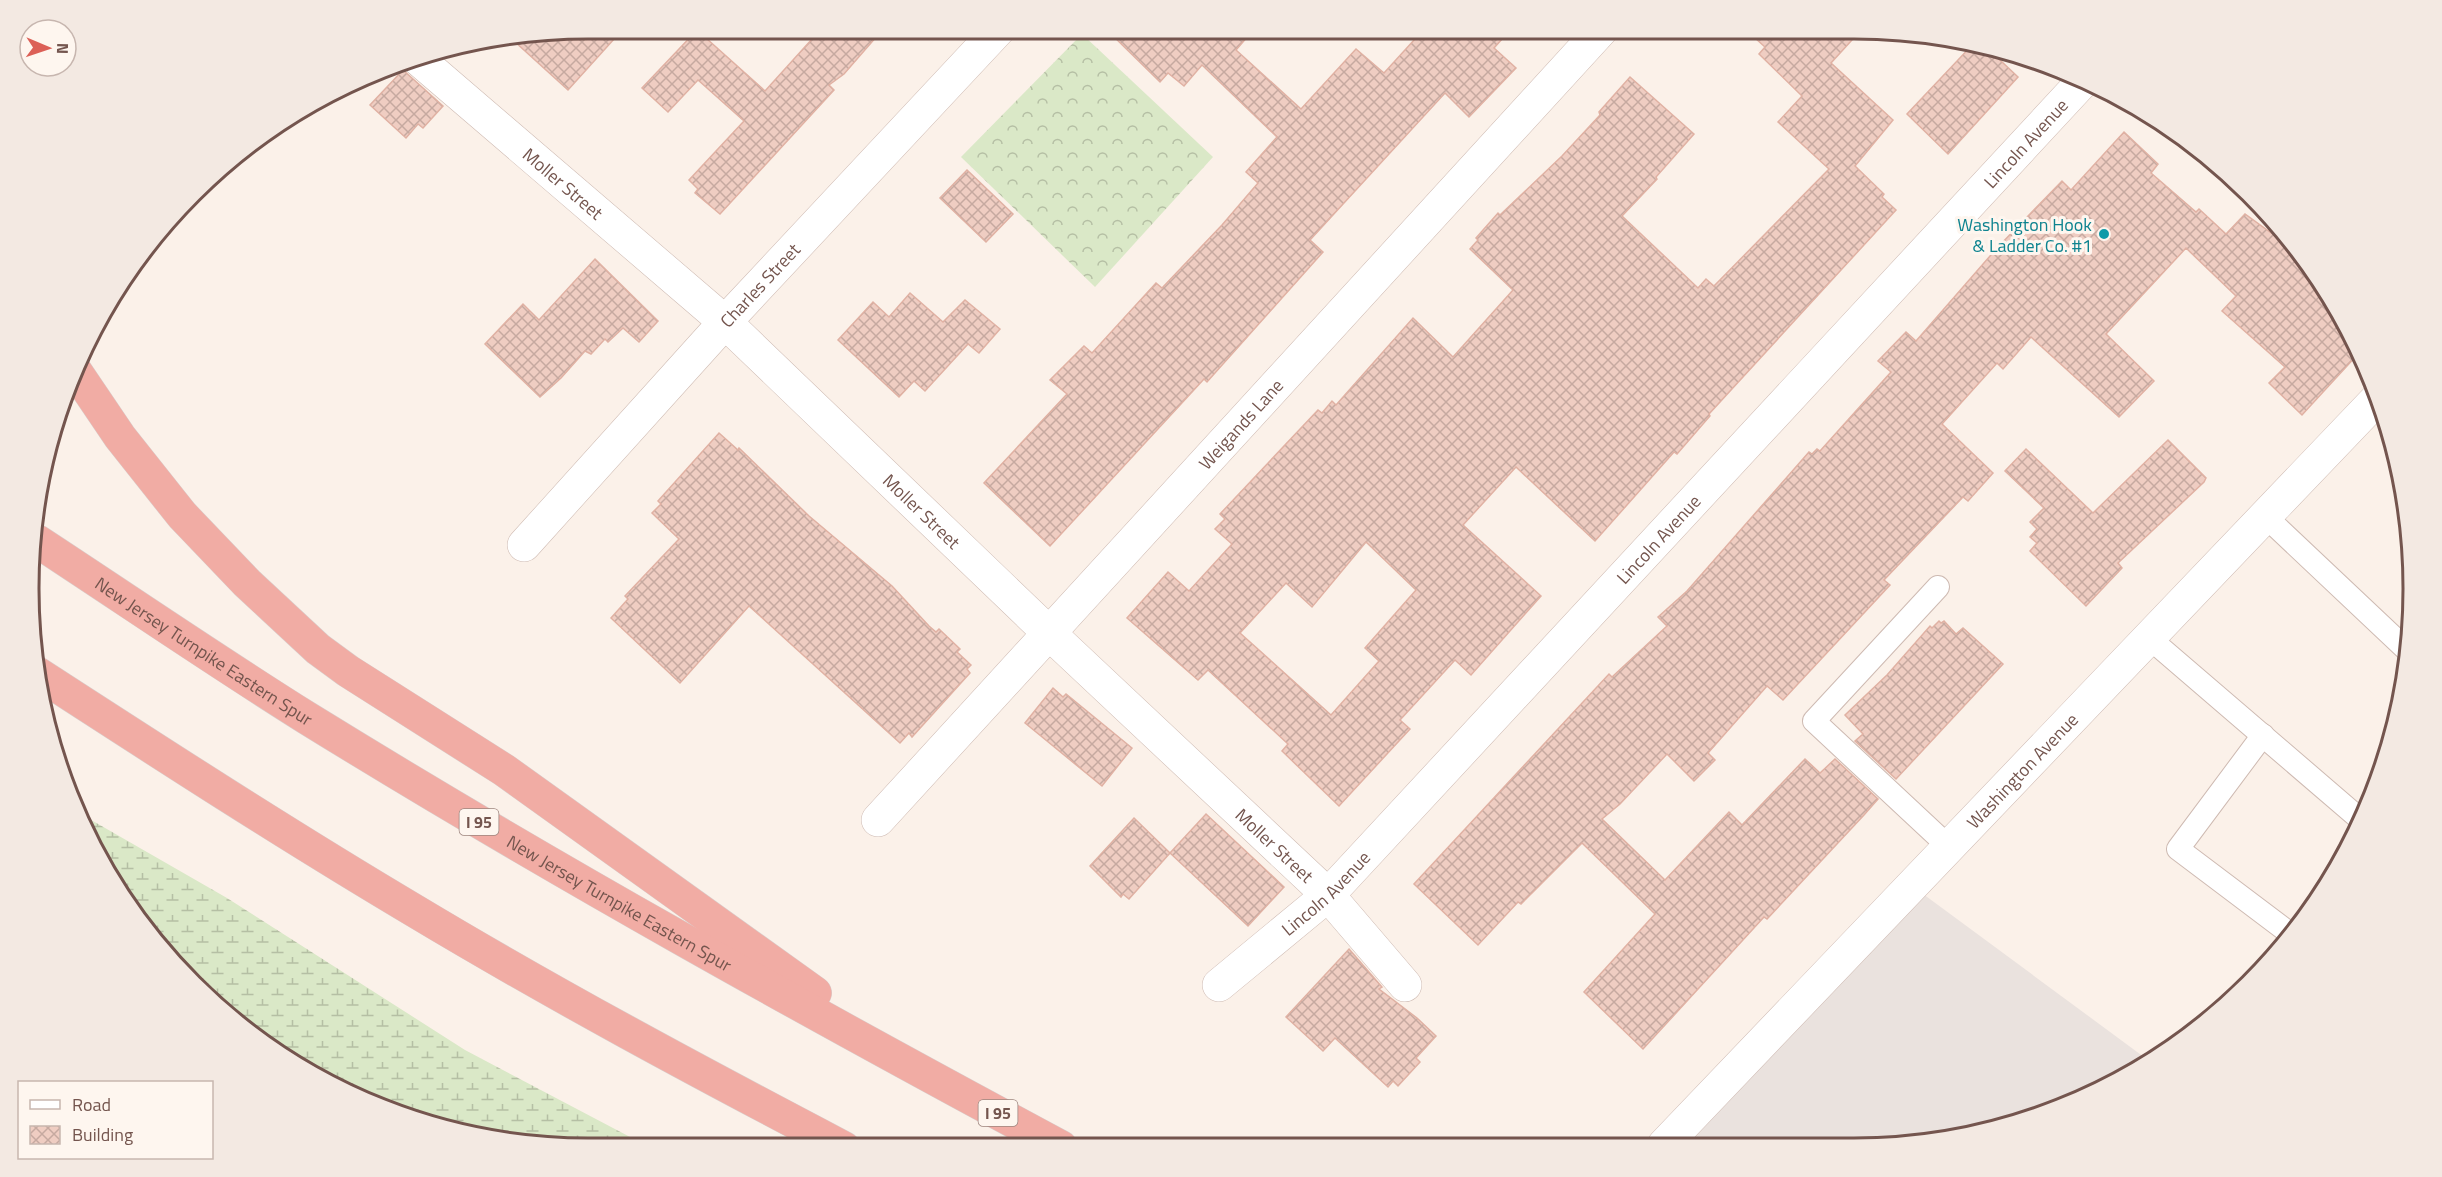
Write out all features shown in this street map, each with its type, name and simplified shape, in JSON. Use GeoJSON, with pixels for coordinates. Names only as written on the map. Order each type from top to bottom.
{"type":"FeatureCollection","features":[{"type":"Feature","properties":{"kind":"highway"},"geometry":{"type":"LineString","coordinates":[[81,379],[120,437],[182,515],[247,583],[318,649],[348,671],[504,770],[936,1080]]}},
{"type":"Feature","properties":{"kind":"highway","name":"New Jersey Turnpike Eastern Spur"},"geometry":{"type":"LineString","coordinates":[[41,544],[241,676],[455,808],[795,1003],[1044,1138]]}},
{"type":"Feature","properties":{"kind":"highway"},"geometry":{"type":"LineString","coordinates":[[47,680],[185,770],[417,912],[652,1045],[825,1138]]}},
{"type":"Feature","properties":{"kind":"street","name":"Charles Street"},"geometry":{"type":"LineString","coordinates":[[524,545],[725,322],[989,39]]}},
{"type":"Feature","properties":{"kind":"street","name":"Weigands Lane"},"geometry":{"type":"LineString","coordinates":[[878,820],[1592,39]]}},
{"type":"Feature","properties":{"kind":"street","name":"Moller Street"},"geometry":{"type":"LineString","coordinates":[[425,64],[725,322],[1049,633],[1328,895],[1405,985]]}},
{"type":"Feature","properties":{"kind":"street","name":"Lincoln Avenue"},"geometry":{"type":"LineString","coordinates":[[1220,985],[1328,895],[2077,87]]}},
{"type":"Feature","properties":{"kind":"street","name":"Washington Avenue"},"geometry":{"type":"LineString","coordinates":[[1671,1138],[2371,405]]}},
{"type":"Feature","properties":{"kind":"lane"},"geometry":{"type":"LineString","coordinates":[[2264,515],[2400,643]]}},
{"type":"Feature","properties":{"kind":"lane"},"geometry":{"type":"LineString","coordinates":[[1938,586],[1814,721],[1948,846]]}},
{"type":"Feature","properties":{"kind":"lane"},"geometry":{"type":"LineString","coordinates":[[2148,637],[2354,814]]}},
{"type":"Feature","properties":{"kind":"lane"},"geometry":{"type":"LineString","coordinates":[[2263,735],[2178,849],[2284,929]]}},
{"type":"Feature","properties":{"kind":"shaded area"},"geometry":{"type":"Polygon","coordinates":[[[1919,891],[2142,1055],[2097,1081],[2064,1096],[2030,1109],[1961,1127],[1889,1137],[1673,1138],[1919,891]]]}},
{"type":"Feature","properties":{"kind":"green space"},"geometry":{"type":"Polygon","coordinates":[[[1077,39],[1087,39],[1213,157],[1095,287],[961,157],[1077,39]]]}},
{"type":"Feature","properties":{"kind":"green space"},"geometry":{"type":"Polygon","coordinates":[[[90,820],[227,898],[465,1050],[632,1138],[553,1137],[481,1127],[446,1119],[378,1096],[314,1064],[283,1045],[226,1002],[175,951],[132,894],[90,820]]]}},
{"type":"Feature","properties":{"kind":"building"},"geometry":{"type":"Polygon","coordinates":[[[614,39],[568,90],[517,44],[553,40],[614,39]]]}},
{"type":"Feature","properties":{"kind":"building"},"geometry":{"type":"Polygon","coordinates":[[[688,39],[707,39],[765,91],[812,39],[874,39],[844,74],[829,85],[834,90],[720,214],[695,193],[698,189],[689,180],[744,121],[698,80],[668,112],[642,88],[688,39]]]}},
{"type":"Feature","properties":{"kind":"building"},"geometry":{"type":"Polygon","coordinates":[[[1116,39],[1246,39],[1236,50],[1301,109],[1356,49],[1384,73],[1415,39],[1502,39],[1494,48],[1516,68],[1469,117],[1445,93],[1310,240],[1323,252],[1207,382],[1204,379],[1050,546],[984,483],[1067,394],[1050,380],[1084,346],[1092,353],[1156,283],[1162,288],[1222,225],[1258,183],[1246,172],[1277,137],[1202,65],[1184,86],[1168,73],[1160,82],[1116,39]]]}},
{"type":"Feature","properties":{"kind":"building"},"geometry":{"type":"Polygon","coordinates":[[[1756,39],[1853,39],[1831,63],[1893,120],[1855,166],[1884,194],[1882,197],[1896,210],[1709,414],[1710,416],[1677,454],[1674,452],[1595,541],[1516,467],[1463,525],[1541,596],[1471,675],[1455,660],[1400,720],[1410,729],[1339,806],[1282,751],[1288,744],[1208,670],[1198,680],[1127,618],[1168,572],[1189,591],[1232,544],[1215,529],[1225,519],[1220,514],[1318,410],[1322,413],[1332,401],[1336,405],[1413,318],[1453,357],[1513,290],[1470,249],[1478,240],[1476,238],[1498,213],[1500,215],[1562,156],[1600,115],[1599,112],[1630,77],[1694,134],[1656,177],[1657,179],[1622,216],[1698,288],[1706,279],[1714,286],[1829,169],[1778,122],[1802,96],[1759,54],[1765,47],[1756,39]],[[1366,542],[1312,607],[1286,583],[1240,633],[1331,715],[1379,661],[1365,648],[1416,590],[1366,542]]]}},
{"type":"Feature","properties":{"kind":"building"},"geometry":{"type":"Polygon","coordinates":[[[1966,51],[1999,59],[2018,77],[1948,154],[1907,114],[1966,51]]]}},
{"type":"Feature","properties":{"kind":"building"},"geometry":{"type":"Polygon","coordinates":[[[404,71],[443,106],[423,128],[418,124],[406,138],[370,105],[404,71]]]}},
{"type":"Feature","properties":{"kind":"building"},"geometry":{"type":"Polygon","coordinates":[[[2124,132],[2158,164],[2151,173],[2196,212],[2199,209],[2226,234],[2245,214],[2274,235],[2310,283],[2353,360],[2302,415],[2269,383],[2285,367],[2222,311],[2236,296],[2186,248],[2106,334],[2154,381],[2119,417],[2031,337],[2003,369],[1997,363],[1942,424],[1993,473],[1968,501],[1963,497],[1884,580],[1890,585],[1783,700],[1767,686],[1708,753],[1715,760],[1694,781],[1667,754],[1620,804],[1602,819],[1665,880],[1729,812],[1742,825],[1805,759],[1820,773],[1835,759],[1878,799],[1864,815],[1767,919],[1764,917],[1643,1049],[1584,992],[1655,914],[1582,843],[1521,904],[1518,902],[1478,945],[1414,884],[1609,674],[1612,677],[1667,626],[1658,617],[1687,591],[1809,452],[1812,454],[1817,449],[1820,451],[1891,372],[1878,361],[1906,332],[1916,341],[1997,248],[2062,181],[2071,190],[2124,132]]]}},
{"type":"Feature","properties":{"kind":"building"},"geometry":{"type":"Polygon","coordinates":[[[967,170],[1013,214],[986,242],[940,198],[967,170]]]}},
{"type":"Feature","properties":{"kind":"building"},"geometry":{"type":"Polygon","coordinates":[[[595,259],[658,321],[639,342],[623,328],[608,342],[605,339],[591,354],[585,351],[540,397],[485,344],[523,304],[539,320],[595,259]]]}},
{"type":"Feature","properties":{"kind":"building"},"geometry":{"type":"Polygon","coordinates":[[[910,293],[943,322],[965,300],[1000,329],[979,353],[968,344],[925,391],[914,381],[899,397],[838,340],[873,302],[889,317],[910,293]]]}},
{"type":"Feature","properties":{"kind":"building"},"geometry":{"type":"Polygon","coordinates":[[[719,433],[738,450],[739,448],[809,516],[892,586],[929,626],[936,632],[939,629],[960,649],[957,652],[971,665],[967,669],[970,673],[912,737],[909,733],[900,743],[749,606],[680,683],[611,618],[628,599],[625,596],[679,539],[652,513],[661,504],[658,501],[719,433]]]}},
{"type":"Feature","properties":{"kind":"building"},"geometry":{"type":"Polygon","coordinates":[[[2168,440],[2206,478],[2118,563],[2122,568],[2086,606],[2030,551],[2037,543],[2030,537],[2037,529],[2030,522],[2044,508],[2005,471],[2026,449],[2093,513],[2168,440]]]}},
{"type":"Feature","properties":{"kind":"building"},"geometry":{"type":"Polygon","coordinates":[[[1939,621],[1941,623],[1944,621],[1956,634],[1963,628],[2003,664],[1896,779],[1855,741],[1863,734],[1845,715],[1887,675],[1930,626],[1932,628],[1939,621]]]}},
{"type":"Feature","properties":{"kind":"building"},"geometry":{"type":"Polygon","coordinates":[[[1053,688],[1063,697],[1066,694],[1132,748],[1102,786],[1025,723],[1053,688]]]}},
{"type":"Feature","properties":{"kind":"building"},"geometry":{"type":"Polygon","coordinates":[[[1206,814],[1284,887],[1248,926],[1170,853],[1206,814]]]}},
{"type":"Feature","properties":{"kind":"building"},"geometry":{"type":"Polygon","coordinates":[[[1134,818],[1170,853],[1129,899],[1123,894],[1121,897],[1090,866],[1134,818]]]}},
{"type":"Feature","properties":{"kind":"building"},"geometry":{"type":"Polygon","coordinates":[[[1349,949],[1382,987],[1379,989],[1417,1018],[1436,1036],[1416,1058],[1420,1062],[1398,1086],[1393,1081],[1388,1087],[1335,1038],[1323,1051],[1286,1017],[1349,949]]]}},
{"type":"Feature","properties":{"kind":"place","name":"Washington Hook & Ladder Co. #1"},"geometry":{"type":"Point","coordinates":[2104,234]}}]}
